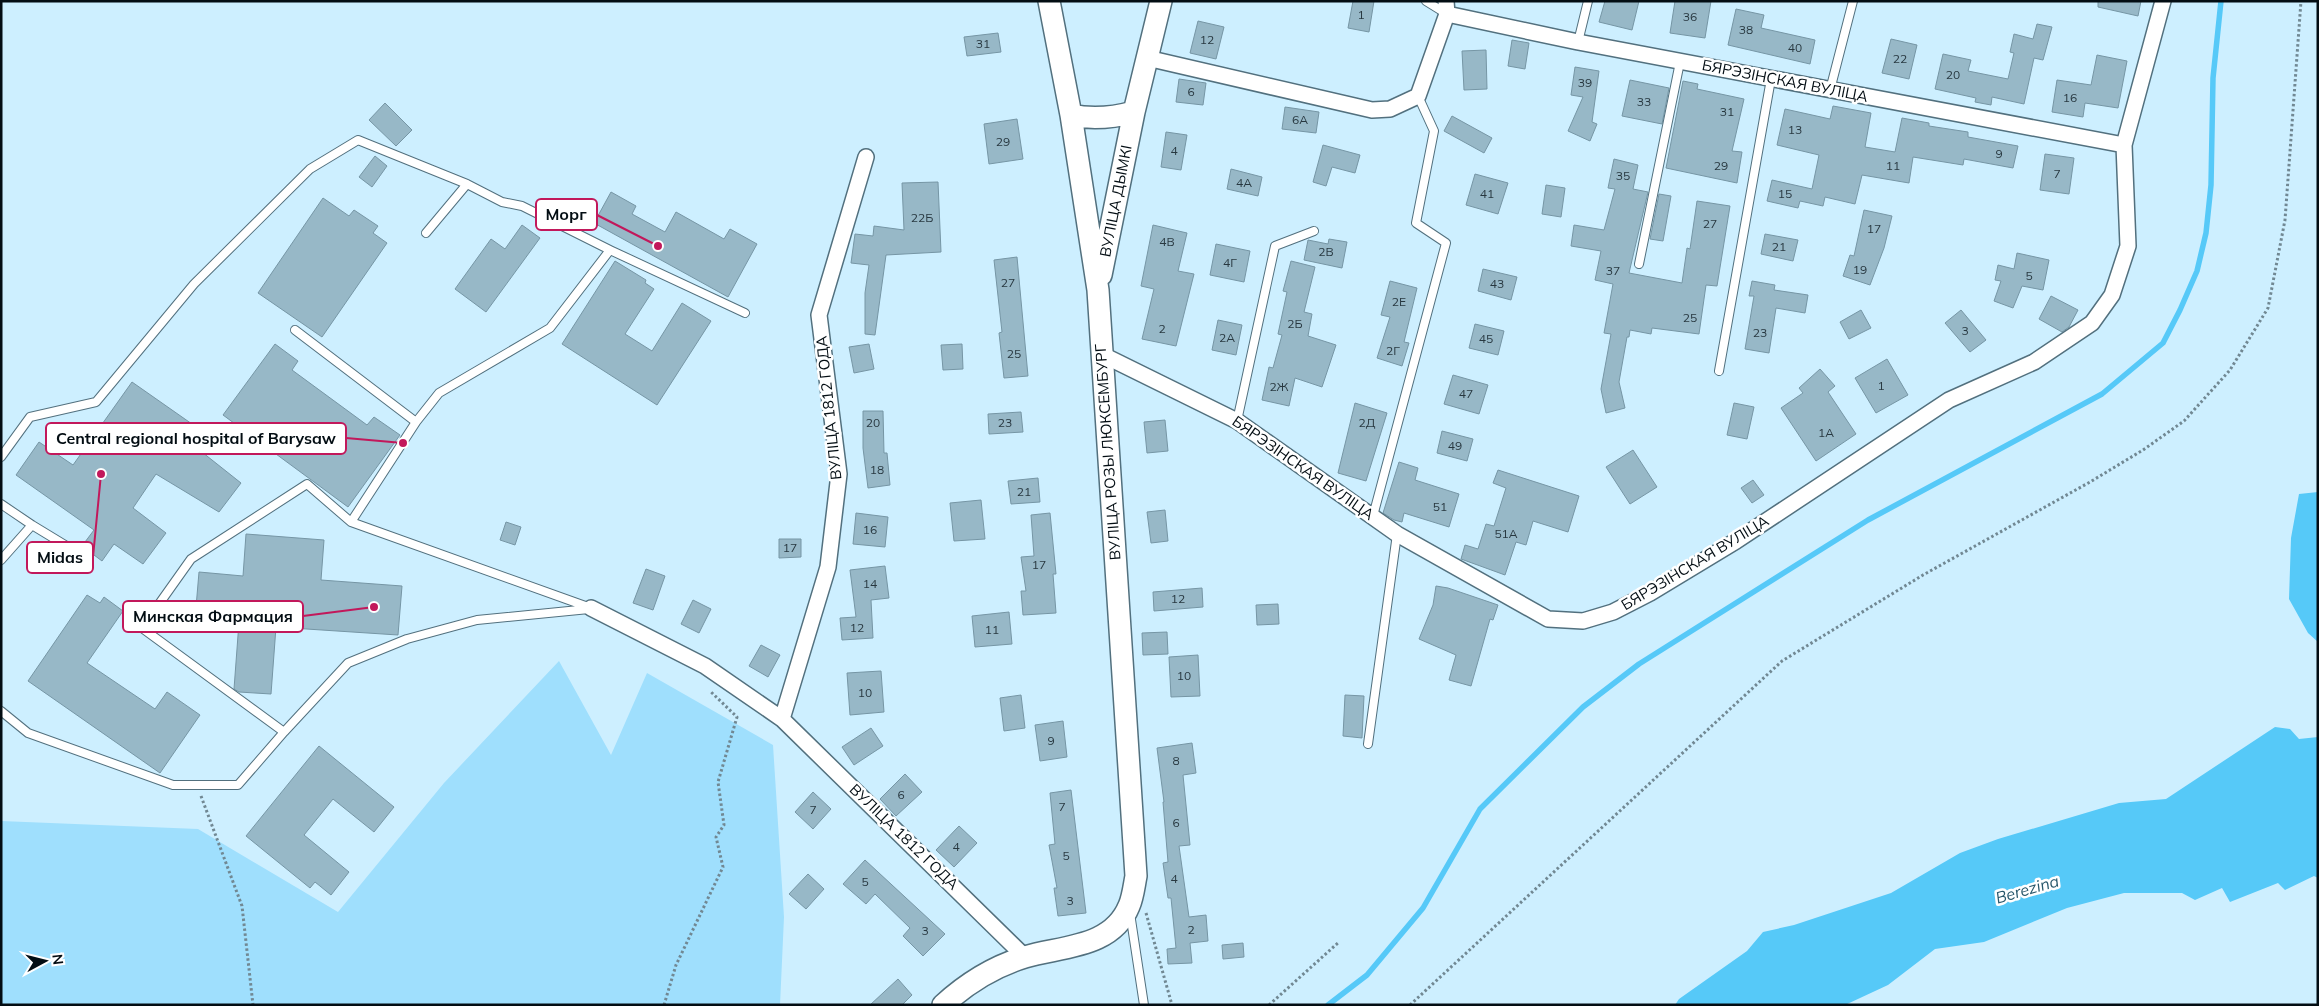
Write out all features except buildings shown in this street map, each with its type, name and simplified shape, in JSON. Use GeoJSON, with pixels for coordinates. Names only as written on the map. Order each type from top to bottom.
{"type":"FeatureCollection","features":[{"type":"Feature","properties":{"kind":"main road","name":"ВУЛІЦА РОЗЫ ЛЮКСЕМБУРГ"},"geometry":{"type":"LineString","coordinates":[[1049,1],[1071,115],[1098,290],[1136,876],[1129,906]]}},
{"type":"Feature","properties":{"kind":"main road","name":"ВУЛІЦА ДЫМКІ"},"geometry":{"type":"LineString","coordinates":[[1098,290],[1134,112],[1161,1]]}},
{"type":"Feature","properties":{"kind":"main road"},"geometry":{"type":"LineString","coordinates":[[1071,115],[1086,119],[1103,119],[1134,112]]}},
{"type":"Feature","properties":{"kind":"main road"},"geometry":{"type":"LineString","coordinates":[[943,1005],[957,992],[990,971],[1025,957],[1060,950],[1099,938],[1116,926],[1129,906]]}},
{"type":"Feature","properties":{"kind":"street","name":"БЯРЭЗІНСКАЯ ВУЛІЦА"},"geometry":{"type":"LineString","coordinates":[[1101,354],[1236,421],[1397,534],[1548,619],[1583,621],[1613,612],[1643,597],[1736,541],[1949,400],[2034,362],[2092,323],[2112,295],[2128,246],[2124,145],[2162,1]]}},
{"type":"Feature","properties":{"kind":"street"},"geometry":{"type":"LineString","coordinates":[[1147,58],[1372,110],[1390,109],[1418,96],[1446,8]]}},
{"type":"Feature","properties":{"kind":"street","name":"БЯРЭЗІНСКАЯ ВУЛІЦА"},"geometry":{"type":"LineString","coordinates":[[1446,8],[1578,42],[2124,145]]}},
{"type":"Feature","properties":{"kind":"street","name":"ВУЛІЦА 1812 ГОДА"},"geometry":{"type":"LineString","coordinates":[[782,719],[828,567],[839,474],[819,315],[866,157]]}},
{"type":"Feature","properties":{"kind":"street","name":"ВУЛІЦА 1812 ГОДА"},"geometry":{"type":"LineString","coordinates":[[591,608],[706,666],[782,719],[1025,957]]}},
{"type":"Feature","properties":{"kind":"lane"},"geometry":{"type":"LineString","coordinates":[[1426,1],[1446,8]]}},
{"type":"Feature","properties":{"kind":"lane"},"geometry":{"type":"LineString","coordinates":[[1578,42],[1588,1]]}},
{"type":"Feature","properties":{"kind":"lane"},"geometry":{"type":"LineString","coordinates":[[1830,90],[1853,1]]}},
{"type":"Feature","properties":{"kind":"lane"},"geometry":{"type":"LineString","coordinates":[[1639,264],[1680,62]]}},
{"type":"Feature","properties":{"kind":"lane"},"geometry":{"type":"LineString","coordinates":[[1719,372],[1771,79]]}},
{"type":"Feature","properties":{"kind":"lane"},"geometry":{"type":"LineString","coordinates":[[1373,516],[1446,243],[1416,224],[1434,131],[1418,96]]}},
{"type":"Feature","properties":{"kind":"lane"},"geometry":{"type":"LineString","coordinates":[[1,457],[30,417],[96,402],[194,284],[310,169],[358,140],[468,184],[502,202],[522,206],[610,250],[745,313]]}},
{"type":"Feature","properties":{"kind":"lane"},"geometry":{"type":"LineString","coordinates":[[426,233],[468,184]]}},
{"type":"Feature","properties":{"kind":"lane"},"geometry":{"type":"LineString","coordinates":[[1236,421],[1275,246],[1314,231]]}},
{"type":"Feature","properties":{"kind":"lane"},"geometry":{"type":"LineString","coordinates":[[351,522],[416,422],[439,393],[550,328],[610,250]]}},
{"type":"Feature","properties":{"kind":"lane"},"geometry":{"type":"LineString","coordinates":[[295,330],[416,422]]}},
{"type":"Feature","properties":{"kind":"lane"},"geometry":{"type":"LineString","coordinates":[[284,732],[142,628],[191,559],[307,484],[351,522],[591,608]]}},
{"type":"Feature","properties":{"kind":"lane"},"geometry":{"type":"LineString","coordinates":[[1,504],[83,556]]}},
{"type":"Feature","properties":{"kind":"lane"},"geometry":{"type":"LineString","coordinates":[[1,560],[32,525]]}},
{"type":"Feature","properties":{"kind":"lane"},"geometry":{"type":"LineString","coordinates":[[1368,744],[1397,534]]}},
{"type":"Feature","properties":{"kind":"lane"},"geometry":{"type":"LineString","coordinates":[[1,712],[28,733],[173,785],[238,784],[348,663],[407,639],[477,620],[591,608]]}},
{"type":"Feature","properties":{"kind":"lane"},"geometry":{"type":"LineString","coordinates":[[1129,906],[1144,1005]]}},
{"type":"Feature","properties":{"kind":"path"},"geometry":{"type":"LineString","coordinates":[[1410,1005],[1782,661],[1923,575],[2090,482],[2143,450],[2184,421],[2230,370],[2268,308],[2285,220],[2301,1]]}},
{"type":"Feature","properties":{"kind":"path"},"geometry":{"type":"LineString","coordinates":[[664,1005],[676,965],[723,867],[716,837],[724,825],[718,782],[737,717],[706,687],[706,666]]}},
{"type":"Feature","properties":{"kind":"path"},"geometry":{"type":"LineString","coordinates":[[197,785],[242,906],[253,1005]]}},
{"type":"Feature","properties":{"kind":"path"},"geometry":{"type":"LineString","coordinates":[[1136,876],[1172,1005]]}},
{"type":"Feature","properties":{"kind":"path"},"geometry":{"type":"LineString","coordinates":[[1269,1005],[1339,942]]}},
{"type":"Feature","properties":{"kind":"shaded area"},"geometry":{"type":"Polygon","coordinates":[[[559,661],[611,755],[647,673],[773,745],[784,917],[780,1005],[1,1005],[1,821],[198,829],[338,912],[444,783],[559,661]]]}},
{"type":"Feature","properties":{"kind":"water"},"geometry":{"type":"Polygon","coordinates":[[[2318,492],[2318,642],[2308,633],[2289,599],[2291,538],[2299,494],[2318,492]]]}},
{"type":"Feature","properties":{"kind":"water","name":"Berezina"},"geometry":{"type":"Polygon","coordinates":[[[2275,727],[2290,729],[2299,739],[2318,737],[2318,878],[2314,876],[2285,890],[2278,883],[2230,902],[2222,888],[2195,900],[2182,893],[2124,893],[2067,908],[1984,942],[1935,949],[1888,985],[1845,1005],[1675,1005],[1679,999],[1747,951],[1763,932],[1794,925],[1891,893],[1960,853],[1998,839],[2119,803],[2166,799],[2275,727]]]}},
{"type":"Feature","properties":{"kind":"waterway"},"geometry":{"type":"LineString","coordinates":[[1328,1005],[1367,975],[1423,908],[1480,809],[1583,707],[1639,664],[1868,520],[2102,394],[2163,343],[2197,271],[2206,233],[2211,185],[2213,78],[2221,1]]}},
{"type":"Feature","properties":{"kind":"place","name":"Морг"},"geometry":{"type":"Point","coordinates":[658,246]}},
{"type":"Feature","properties":{"kind":"place","name":"Central regional hospital of Barysaw"},"geometry":{"type":"Point","coordinates":[403,443]}},
{"type":"Feature","properties":{"kind":"place","name":"Midas"},"geometry":{"type":"Point","coordinates":[101,474]}},
{"type":"Feature","properties":{"kind":"place","name":"Минская Фармация"},"geometry":{"type":"Point","coordinates":[374,607]}}]}
